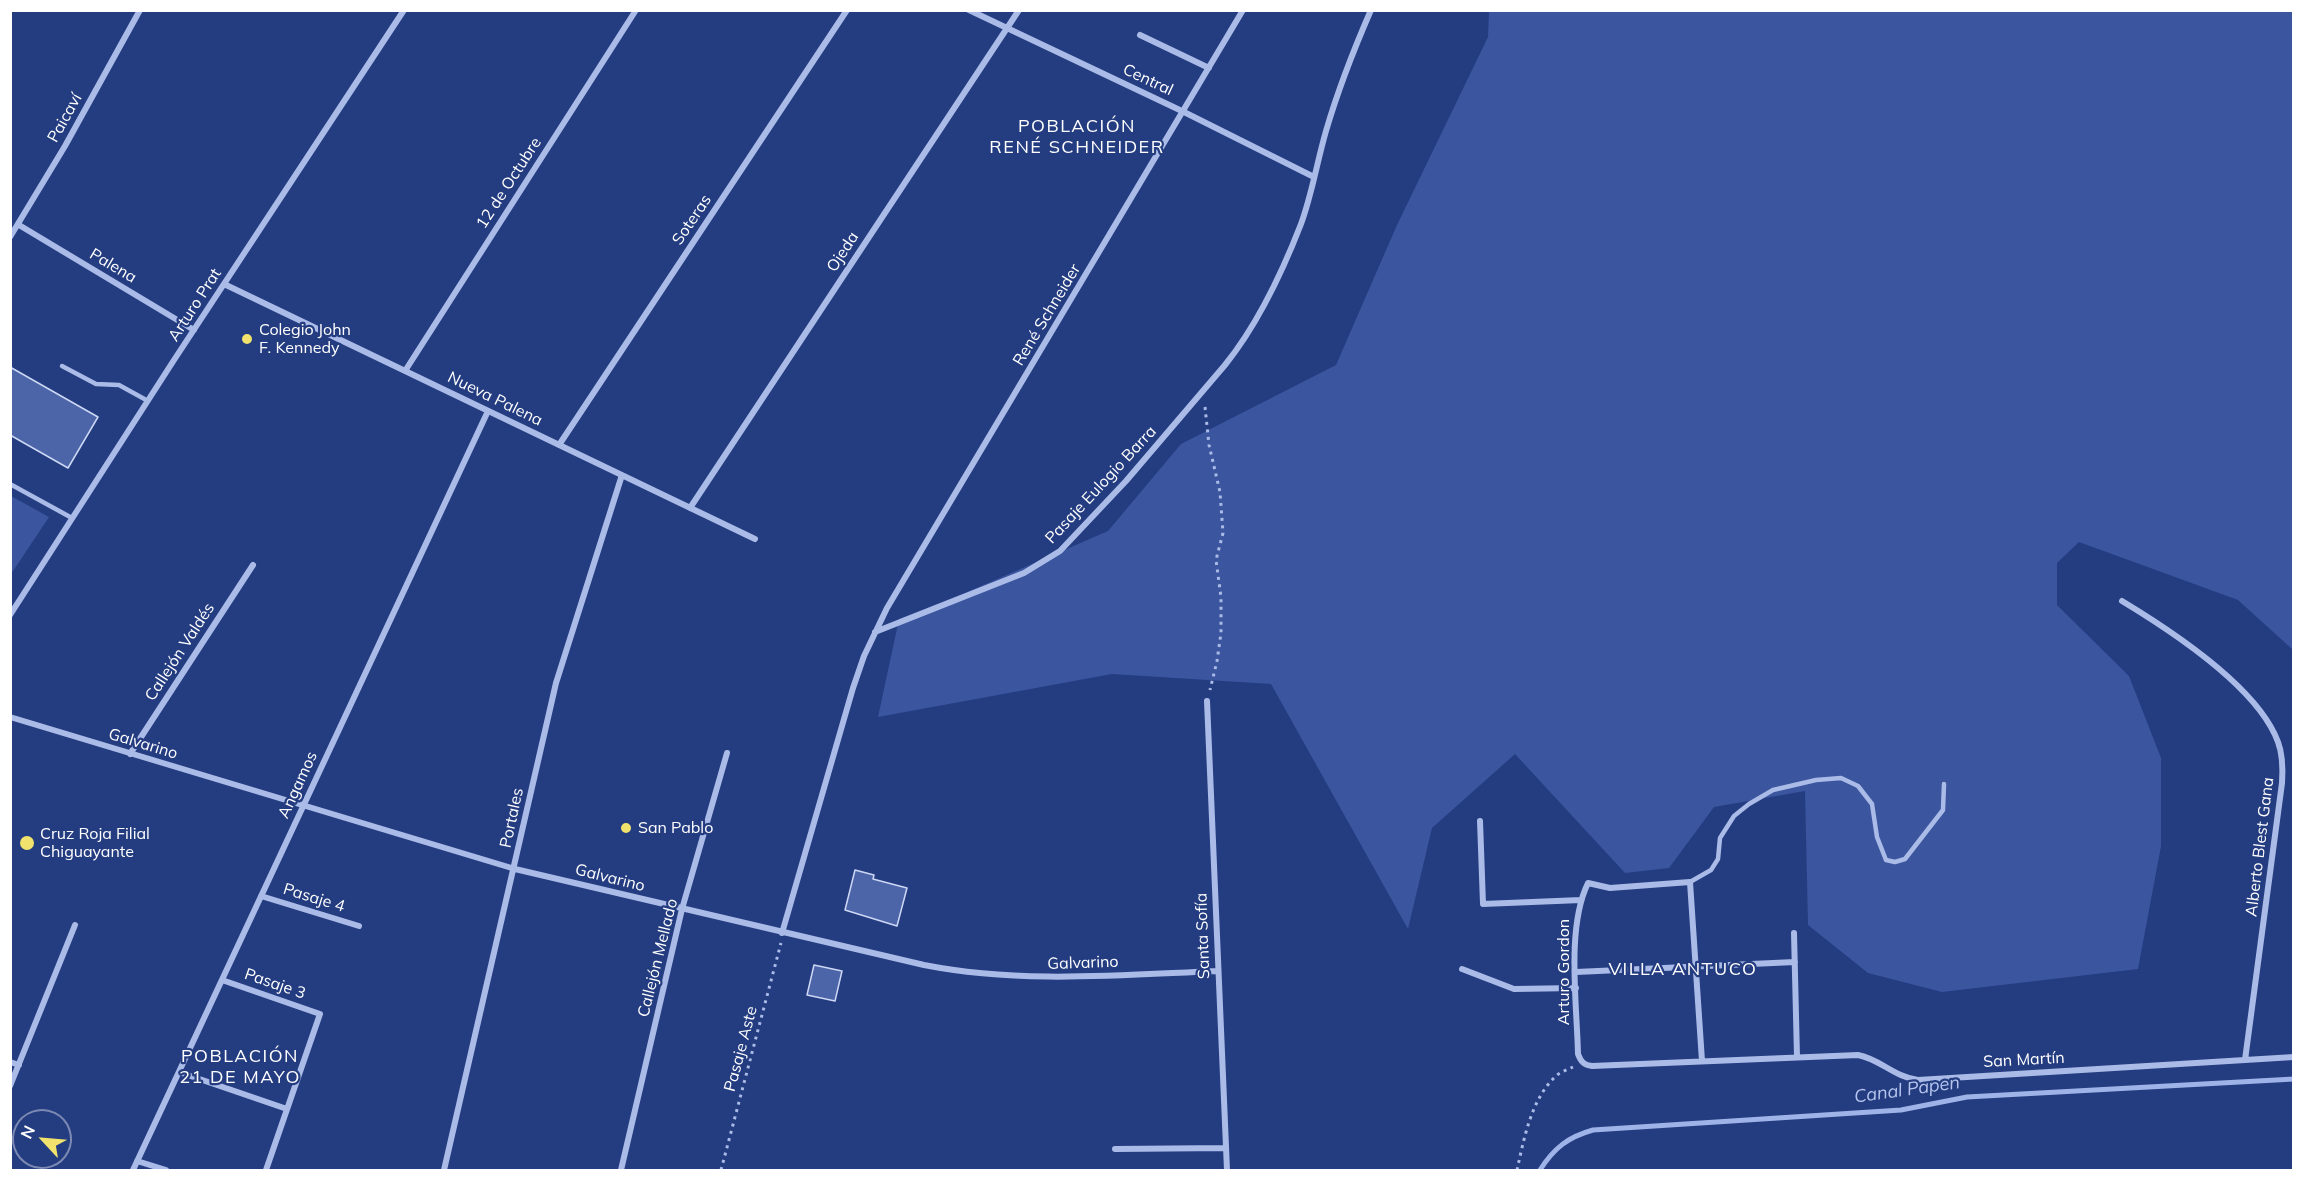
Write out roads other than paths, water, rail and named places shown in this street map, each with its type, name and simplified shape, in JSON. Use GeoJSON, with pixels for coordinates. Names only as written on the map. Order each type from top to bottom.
{"type":"FeatureCollection","features":[{"type":"Feature","properties":{"kind":"street","name":"Paicaví"},"geometry":{"type":"LineString","coordinates":[[10,237],[19,225],[140,10]]}},
{"type":"Feature","properties":{"kind":"street","name":"Arturo Prat"},"geometry":{"type":"LineString","coordinates":[[10,615],[404,10]]}},
{"type":"Feature","properties":{"kind":"street","name":"12 de Octubre"},"geometry":{"type":"LineString","coordinates":[[405,371],[636,10]]}},
{"type":"Feature","properties":{"kind":"street","name":"Soteras"},"geometry":{"type":"LineString","coordinates":[[559,445],[847,10]]}},
{"type":"Feature","properties":{"kind":"street","name":"Central"},"geometry":{"type":"LineString","coordinates":[[969,10],[1184,112],[1314,177]]}},
{"type":"Feature","properties":{"kind":"street","name":"Ojeda"},"geometry":{"type":"LineString","coordinates":[[690,508],[1019,10]]}},
{"type":"Feature","properties":{"kind":"street","name":"René Schneider"},"geometry":{"type":"LineString","coordinates":[[874,632],[1243,10]]}},
{"type":"Feature","properties":{"kind":"street","name":"Pasaje Eulogio Barra"},"geometry":{"type":"LineString","coordinates":[[874,632],[1024,573],[1060,551],[1111,497],[1239,349],[1273,286],[1301,223],[1342,82],[1371,10]]}},
{"type":"Feature","properties":{"kind":"street"},"geometry":{"type":"LineString","coordinates":[[1140,34],[1209,68]]}},
{"type":"Feature","properties":{"kind":"street","name":"Palena"},"geometry":{"type":"LineString","coordinates":[[19,225],[194,330]]}},
{"type":"Feature","properties":{"kind":"street","name":"Nueva Palena"},"geometry":{"type":"LineString","coordinates":[[224,284],[754,539]]}},
{"type":"Feature","properties":{"kind":"street","name":"Angamos"},"geometry":{"type":"LineString","coordinates":[[133,1170],[488,411]]}},
{"type":"Feature","properties":{"kind":"street","name":"Portales"},"geometry":{"type":"LineString","coordinates":[[444,1170],[556,683],[622,475]]}},
{"type":"Feature","properties":{"kind":"street","name":"Callejón Valdés"},"geometry":{"type":"LineString","coordinates":[[130,754],[253,565]]}},
{"type":"Feature","properties":{"kind":"street","name":"Alberto Blest Gana"},"geometry":{"type":"LineString","coordinates":[[2121,601],[2179,638],[2237,687],[2264,717],[2281,753],[2282,783],[2245,1060]]}},
{"type":"Feature","properties":{"kind":"street"},"geometry":{"type":"LineString","coordinates":[[782,933],[853,688],[874,632]]}},
{"type":"Feature","properties":{"kind":"street","name":"Santa Sofía"},"geometry":{"type":"LineString","coordinates":[[1207,701],[1227,1170]]}},
{"type":"Feature","properties":{"kind":"street","name":"Galvarino"},"geometry":{"type":"LineString","coordinates":[[10,717],[515,869],[924,965],[1003,976],[1068,977],[1218,971]]}},
{"type":"Feature","properties":{"kind":"street","name":"Callejón Mellado"},"geometry":{"type":"LineString","coordinates":[[621,1170],[682,909],[727,753]]}},
{"type":"Feature","properties":{"kind":"street"},"geometry":{"type":"LineString","coordinates":[[1480,821],[1483,904],[1581,900]]}},
{"type":"Feature","properties":{"kind":"street"},"geometry":{"type":"LineString","coordinates":[[1690,882],[1702,1061]]}},
{"type":"Feature","properties":{"kind":"street","name":"Arturo Gordon"},"geometry":{"type":"LineString","coordinates":[[1582,1063],[1578,1054],[1575,935],[1581,900],[1588,883],[1610,888],[1690,882]]}},
{"type":"Feature","properties":{"kind":"street","name":"Pasaje 4"},"geometry":{"type":"LineString","coordinates":[[261,896],[359,926]]}},
{"type":"Feature","properties":{"kind":"street"},"geometry":{"type":"LineString","coordinates":[[10,1086],[75,925]]}},
{"type":"Feature","properties":{"kind":"street"},"geometry":{"type":"LineString","coordinates":[[1794,933],[1797,1057]]}},
{"type":"Feature","properties":{"kind":"street"},"geometry":{"type":"LineString","coordinates":[[1576,972],[1795,962]]}},
{"type":"Feature","properties":{"kind":"street"},"geometry":{"type":"LineString","coordinates":[[1462,969],[1514,989],[1576,988]]}},
{"type":"Feature","properties":{"kind":"street","name":"Pasaje 3"},"geometry":{"type":"LineString","coordinates":[[222,980],[320,1014],[287,1109]]}},
{"type":"Feature","properties":{"kind":"street","name":"San Martín"},"geometry":{"type":"LineString","coordinates":[[1582,1063],[1592,1066],[1848,1055],[1867,1057],[1900,1076],[1917,1080],[2294,1056]]}},
{"type":"Feature","properties":{"kind":"street"},"geometry":{"type":"LineString","coordinates":[[10,1062],[19,1065]]}},
{"type":"Feature","properties":{"kind":"street"},"geometry":{"type":"LineString","coordinates":[[179,1072],[287,1109],[266,1170]]}},
{"type":"Feature","properties":{"kind":"street"},"geometry":{"type":"LineString","coordinates":[[1115,1149],[1226,1148]]}},
{"type":"Feature","properties":{"kind":"street"},"geometry":{"type":"LineString","coordinates":[[137,1161],[166,1170]]}},
{"type":"Feature","properties":{"kind":"lane"},"geometry":{"type":"LineString","coordinates":[[62,366],[96,384],[119,385],[148,401]]}},
{"type":"Feature","properties":{"kind":"lane"},"geometry":{"type":"LineString","coordinates":[[10,484],[72,519]]}},
{"type":"Feature","properties":{"kind":"lane"},"geometry":{"type":"LineString","coordinates":[[1690,882],[1711,870],[1718,859],[1720,838],[1734,816],[1773,790],[1816,780],[1841,778],[1848,780],[1858,786],[1872,804],[1881,851],[1886,860],[1895,862],[1905,859],[1943,810],[1944,784]]}},
{"type":"Feature","properties":{"kind":"waterway","name":"Canal Papen"},"geometry":{"type":"LineString","coordinates":[[1540,1170],[1562,1144],[1593,1130],[1901,1110],[1967,1097],[2294,1079]]}},
{"type":"Feature","properties":{"kind":"place","name":"Colegio John F. Kennedy"},"geometry":{"type":"Point","coordinates":[247,339]}},
{"type":"Feature","properties":{"kind":"place","name":"San Pablo"},"geometry":{"type":"Point","coordinates":[626,828]}},
{"type":"Feature","properties":{"kind":"place","name":"Cruz Roja Filial Chiguayante"},"geometry":{"type":"Point","coordinates":[27,843]}},
{"type":"Feature","properties":{"kind":"district","name":"POBLACIÓN RENÉ SCHNEIDER"},"geometry":{"type":"Point","coordinates":[1077,137]}},
{"type":"Feature","properties":{"kind":"district","name":"VILLA ANTUCO"},"geometry":{"type":"Point","coordinates":[1683,970]}},
{"type":"Feature","properties":{"kind":"district","name":"POBLACIÓN 21 DE MAYO"},"geometry":{"type":"Point","coordinates":[240,1067]}}]}
